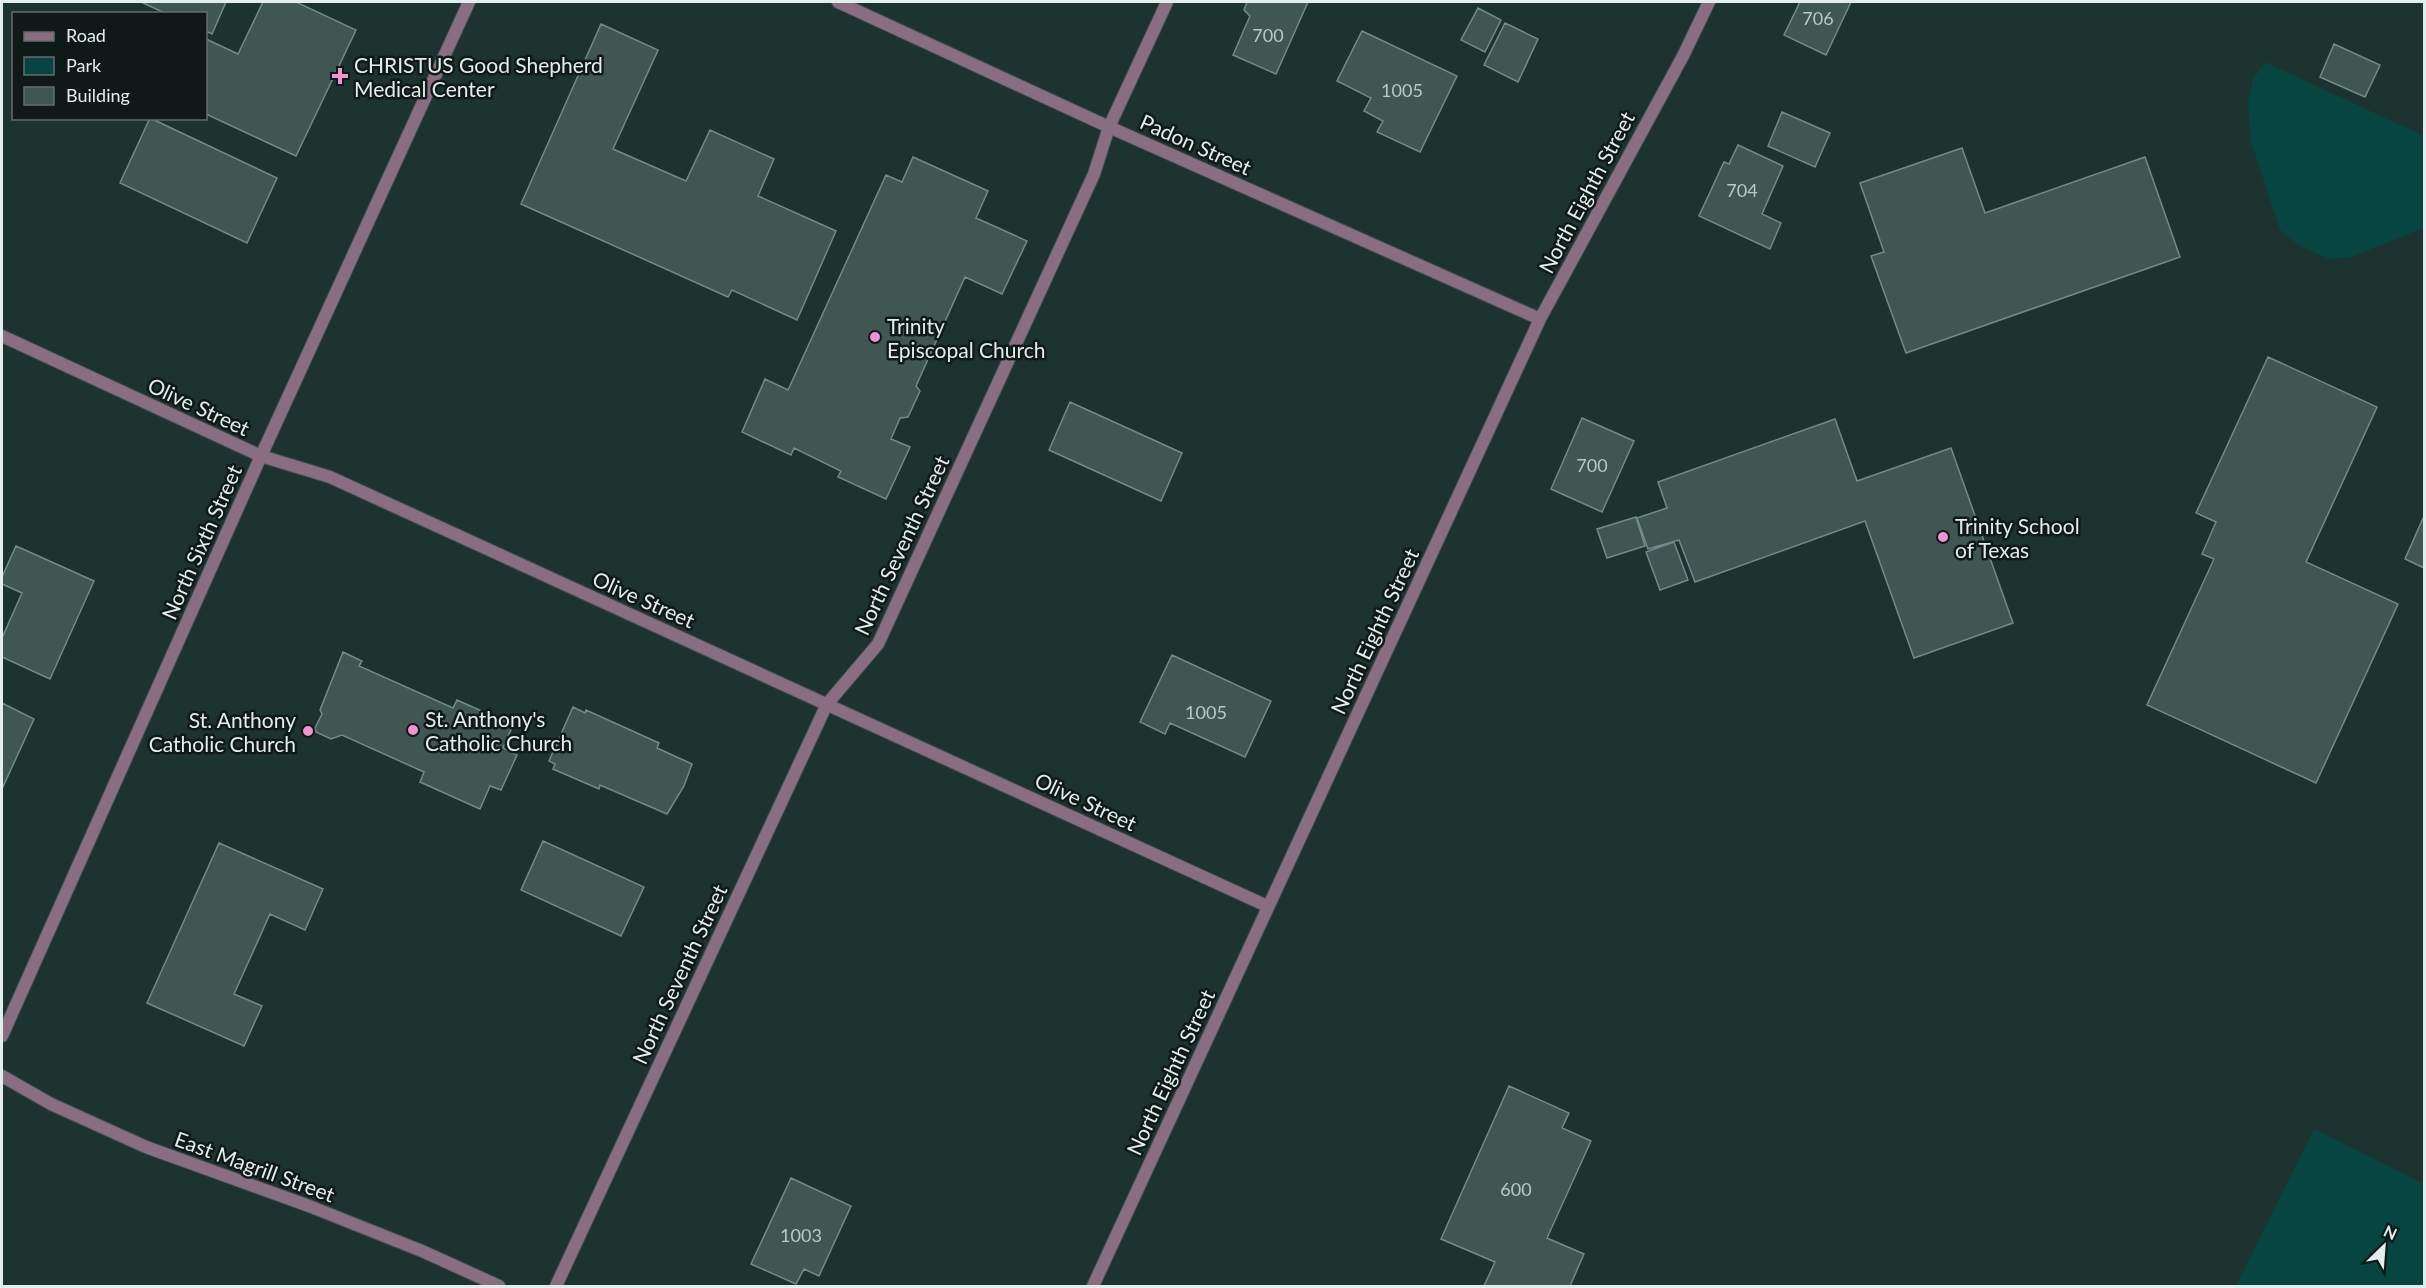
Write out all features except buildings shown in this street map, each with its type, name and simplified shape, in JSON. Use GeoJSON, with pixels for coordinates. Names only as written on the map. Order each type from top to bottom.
{"type":"FeatureCollection","features":[{"type":"Feature","properties":{"kind":"street","name":"Padon Street"},"geometry":{"type":"LineString","coordinates":[[838,2],[1109,127],[1540,319]]}},
{"type":"Feature","properties":{"kind":"street","name":"North Seventh Street"},"geometry":{"type":"LineString","coordinates":[[556,1287],[827,704],[878,644],[1094,174],[1109,127],[1167,2]]}},
{"type":"Feature","properties":{"kind":"street","name":"North Eighth Street"},"geometry":{"type":"LineString","coordinates":[[1093,1287],[1540,319],[1683,56],[1709,2]]}},
{"type":"Feature","properties":{"kind":"street","name":"North Sixth Street"},"geometry":{"type":"LineString","coordinates":[[2,1036],[465,3]]}},
{"type":"Feature","properties":{"kind":"street","name":"Olive Street"},"geometry":{"type":"LineString","coordinates":[[2,336],[261,456],[330,477],[1267,906]]}},
{"type":"Feature","properties":{"kind":"street","name":"East Magrill Street"},"geometry":{"type":"LineString","coordinates":[[2,1076],[51,1104],[146,1147],[319,1210],[499,1287]]}},
{"type":"Feature","properties":{"kind":"green space"},"geometry":{"type":"Polygon","coordinates":[[[2265,62],[2424,136],[2424,228],[2351,257],[2329,259],[2300,246],[2280,230],[2251,142],[2248,102],[2253,79],[2265,62]]]}},
{"type":"Feature","properties":{"kind":"green space"},"geometry":{"type":"Polygon","coordinates":[[[2314,1129],[2424,1184],[2424,1286],[2236,1286],[2314,1129]]]}},
{"type":"Feature","properties":{"kind":"place","name":"CHRISTUS Good Shepherd Medical Center"},"geometry":{"type":"Point","coordinates":[340,76]}},
{"type":"Feature","properties":{"kind":"place","name":"Trinity Episcopal Church"},"geometry":{"type":"Point","coordinates":[875,337]}},
{"type":"Feature","properties":{"kind":"place","name":"Trinity School of Texas"},"geometry":{"type":"Point","coordinates":[1943,537]}},
{"type":"Feature","properties":{"kind":"place","name":"St. Anthony's Catholic Church"},"geometry":{"type":"Point","coordinates":[413,730]}},
{"type":"Feature","properties":{"kind":"place","name":"St. Anthony Catholic Church"},"geometry":{"type":"Point","coordinates":[308,731]}}]}
